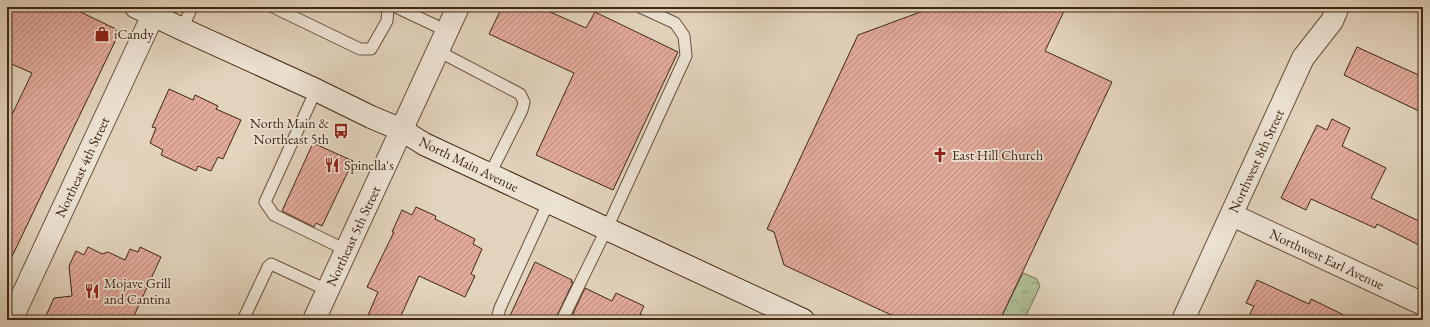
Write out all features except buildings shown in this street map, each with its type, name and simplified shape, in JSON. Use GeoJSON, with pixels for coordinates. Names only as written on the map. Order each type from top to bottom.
{"type":"FeatureCollection","features":[{"type":"Feature","properties":{"kind":"street","name":"Northeast 5th Street"},"geometry":{"type":"LineString","coordinates":[[314,320],[458,7]]}},
{"type":"Feature","properties":{"kind":"street","name":"Northwest 8th Street"},"geometry":{"type":"LineString","coordinates":[[1183,320],[1303,58],[1332,21],[1338,7]]}},
{"type":"Feature","properties":{"kind":"street","name":"North Main Avenue"},"geometry":{"type":"LineString","coordinates":[[144,11],[402,130],[424,144],[803,320]]}},
{"type":"Feature","properties":{"kind":"street","name":"Northeast 4th Street"},"geometry":{"type":"LineString","coordinates":[[10,320],[144,11]]}},
{"type":"Feature","properties":{"kind":"street","name":"Northwest Earl Avenue"},"geometry":{"type":"LineString","coordinates":[[1232,215],[1423,304]]}},
{"type":"Feature","properties":{"kind":"lane"},"geometry":{"type":"LineString","coordinates":[[182,29],[192,7]]}},
{"type":"Feature","properties":{"kind":"lane"},"geometry":{"type":"LineString","coordinates":[[273,7],[360,49],[371,49],[387,21],[388,7]]}},
{"type":"Feature","properties":{"kind":"lane"},"geometry":{"type":"LineString","coordinates":[[396,7],[447,31]]}},
{"type":"Feature","properties":{"kind":"lane"},"geometry":{"type":"LineString","coordinates":[[562,320],[607,228],[686,56],[684,36],[675,23],[640,7]]}},
{"type":"Feature","properties":{"kind":"lane"},"geometry":{"type":"LineString","coordinates":[[438,51],[520,94],[524,102],[522,110],[490,174]]}},
{"type":"Feature","properties":{"kind":"lane"},"geometry":{"type":"LineString","coordinates":[[316,90],[265,202],[274,215],[346,250]]}},
{"type":"Feature","properties":{"kind":"lane"},"geometry":{"type":"LineString","coordinates":[[498,320],[500,308],[549,201]]}},
{"type":"Feature","properties":{"kind":"lane"},"geometry":{"type":"LineString","coordinates":[[243,320],[268,267],[271,264],[327,290]]}},
{"type":"Feature","properties":{"kind":"green space"},"geometry":{"type":"Polygon","coordinates":[[[1023,273],[1037,279],[1040,286],[1024,320],[1000,320],[1023,273]]]}},
{"type":"Feature","properties":{"kind":"place","name":"iCandy"},"geometry":{"type":"Point","coordinates":[102,34]}},
{"type":"Feature","properties":{"kind":"place","name":"North Main & Northeast 5th"},"geometry":{"type":"Point","coordinates":[341,131]}},
{"type":"Feature","properties":{"kind":"place","name":"East Hill Church"},"geometry":{"type":"Point","coordinates":[940,155]}},
{"type":"Feature","properties":{"kind":"place","name":"Spinella's"},"geometry":{"type":"Point","coordinates":[332,165]}},
{"type":"Feature","properties":{"kind":"place","name":"Mojave Grill and Cantina"},"geometry":{"type":"Point","coordinates":[92,291]}}]}
